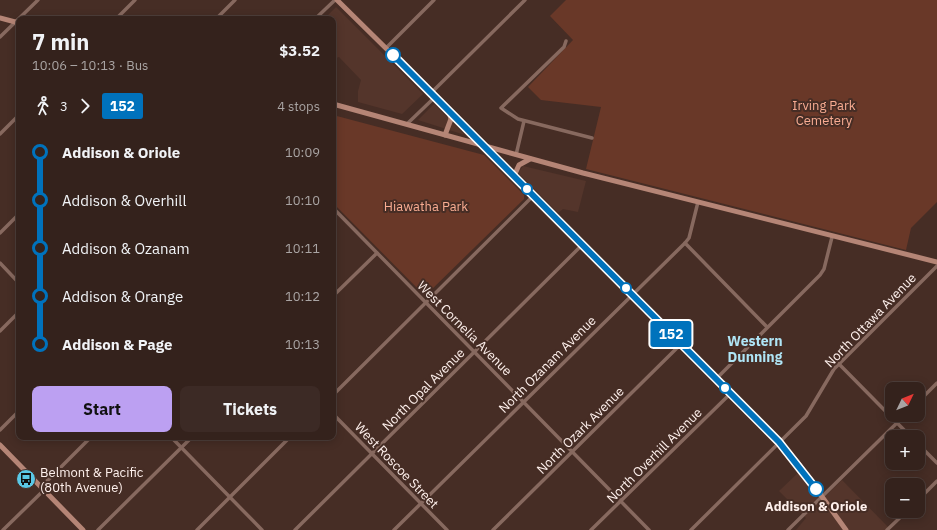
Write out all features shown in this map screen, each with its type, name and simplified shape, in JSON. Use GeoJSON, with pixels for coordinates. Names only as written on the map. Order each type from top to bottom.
{"type":"FeatureCollection","features":[{"type":"Feature","properties":{"kind":"main road"},"geometry":{"type":"LineString","coordinates":[[336,0],[487,148],[779,442],[822,496],[846,530]]}},
{"type":"Feature","properties":{"kind":"main road"},"geometry":{"type":"LineString","coordinates":[[0,18],[16,22]]}},
{"type":"Feature","properties":{"kind":"main road"},"geometry":{"type":"LineString","coordinates":[[336,105],[408,123],[487,148],[832,237],[937,262]]}},
{"type":"Feature","properties":{"kind":"main road"},"geometry":{"type":"LineString","coordinates":[[445,135],[451,119],[449,111]]}},
{"type":"Feature","properties":{"kind":"main road"},"geometry":{"type":"LineString","coordinates":[[514,176],[519,165],[530,159]]}},
{"type":"Feature","properties":{"kind":"main road"},"geometry":{"type":"LineString","coordinates":[[0,445],[83,530]]}},
{"type":"Feature","properties":{"kind":"street"},"geometry":{"type":"LineString","coordinates":[[23,16],[38,0]]}},
{"type":"Feature","properties":{"kind":"street"},"geometry":{"type":"LineString","coordinates":[[128,0],[132,4]]}},
{"type":"Feature","properties":{"kind":"street"},"geometry":{"type":"LineString","coordinates":[[119,16],[135,0]]}},
{"type":"Feature","properties":{"kind":"street"},"geometry":{"type":"LineString","coordinates":[[219,16],[235,0]]}},
{"type":"Feature","properties":{"kind":"street"},"geometry":{"type":"LineString","coordinates":[[319,16],[336,0]]}},
{"type":"Feature","properties":{"kind":"street"},"geometry":{"type":"LineString","coordinates":[[386,48],[434,0]]}},
{"type":"Feature","properties":{"kind":"street"},"geometry":{"type":"LineString","coordinates":[[408,123],[525,0]]}},
{"type":"Feature","properties":{"kind":"street"},"geometry":{"type":"LineString","coordinates":[[0,38],[16,23]]}},
{"type":"Feature","properties":{"kind":"street"},"geometry":{"type":"LineString","coordinates":[[566,41],[564,47],[501,108],[518,119],[524,121],[592,138]]}},
{"type":"Feature","properties":{"kind":"street"},"geometry":{"type":"LineString","coordinates":[[0,134],[16,118]]}},
{"type":"Feature","properties":{"kind":"street"},"geometry":{"type":"LineString","coordinates":[[516,155],[524,121]]}},
{"type":"Feature","properties":{"kind":"street"},"geometry":{"type":"LineString","coordinates":[[336,392],[534,196]]}},
{"type":"Feature","properties":{"kind":"street","name":"North Ozanam Avenue"},"geometry":{"type":"LineString","coordinates":[[394,530],[685,243],[688,238],[698,202]]}},
{"type":"Feature","properties":{"kind":"street","name":"West Cornelia Avenue"},"geometry":{"type":"LineString","coordinates":[[336,211],[649,530]]}},
{"type":"Feature","properties":{"kind":"street"},"geometry":{"type":"LineString","coordinates":[[0,233],[16,217]]}},
{"type":"Feature","properties":{"kind":"street"},"geometry":{"type":"LineString","coordinates":[[716,379],[824,269],[832,237]]}},
{"type":"Feature","properties":{"kind":"street"},"geometry":{"type":"LineString","coordinates":[[685,243],[767,328]]}},
{"type":"Feature","properties":{"kind":"street","name":"North Opal Avenue"},"geometry":{"type":"LineString","coordinates":[[295,530],[582,245]]}},
{"type":"Feature","properties":{"kind":"street"},"geometry":{"type":"LineString","coordinates":[[336,293],[377,253]]}},
{"type":"Feature","properties":{"kind":"street"},"geometry":{"type":"LineString","coordinates":[[0,263],[16,279]]}},
{"type":"Feature","properties":{"kind":"street","name":"North Ottawa Avenue"},"geometry":{"type":"LineString","coordinates":[[691,530],[806,416],[834,369],[937,266]]}},
{"type":"Feature","properties":{"kind":"street"},"geometry":{"type":"LineString","coordinates":[[0,331],[16,315]]}},
{"type":"Feature","properties":{"kind":"street","name":"North Ozark Avenue"},"geometry":{"type":"LineString","coordinates":[[492,530],[681,344]]}},
{"type":"Feature","properties":{"kind":"street"},"geometry":{"type":"LineString","coordinates":[[839,364],[885,410]]}},
{"type":"Feature","properties":{"kind":"street"},"geometry":{"type":"LineString","coordinates":[[925,395],[937,383]]}},
{"type":"Feature","properties":{"kind":"street","name":"North Overhill Avenue"},"geometry":{"type":"LineString","coordinates":[[592,530],[730,394]]}},
{"type":"Feature","properties":{"kind":"street"},"geometry":{"type":"LineString","coordinates":[[0,430],[16,414]]}},
{"type":"Feature","properties":{"kind":"street","name":"West Roscoe Street"},"geometry":{"type":"LineString","coordinates":[[336,417],[447,530]]}},
{"type":"Feature","properties":{"kind":"street"},"geometry":{"type":"LineString","coordinates":[[788,530],[897,422],[904,430]]}},
{"type":"Feature","properties":{"kind":"street"},"geometry":{"type":"LineString","coordinates":[[3,530],[88,440]]}},
{"type":"Feature","properties":{"kind":"street"},"geometry":{"type":"LineString","coordinates":[[174,440],[262,530]]}},
{"type":"Feature","properties":{"kind":"street"},"geometry":{"type":"LineString","coordinates":[[98,530],[189,440]]}},
{"type":"Feature","properties":{"kind":"street"},"geometry":{"type":"LineString","coordinates":[[197,530],[287,440]]}},
{"type":"Feature","properties":{"kind":"street"},"geometry":{"type":"LineString","coordinates":[[925,451],[937,463]]}},
{"type":"Feature","properties":{"kind":"street"},"geometry":{"type":"LineString","coordinates":[[925,493],[937,481]]}},
{"type":"Feature","properties":{"kind":"street"},"geometry":{"type":"LineString","coordinates":[[887,530],[900,518]]}},
{"type":"Feature","properties":{"kind":"shaded area"},"geometry":{"type":"Polygon","coordinates":[[[336,7],[423,94],[402,114],[358,102],[358,91],[361,80],[339,57],[336,58],[336,16],[327,16],[336,7]]]}},
{"type":"Feature","properties":{"kind":"shaded area"},"geometry":{"type":"Polygon","coordinates":[[[434,104],[465,135],[418,120],[434,104]]]}},
{"type":"Feature","properties":{"kind":"shaded area"},"geometry":{"type":"Polygon","coordinates":[[[523,166],[586,181],[578,212],[563,209],[558,213],[518,173],[523,166]]]}},
{"type":"Feature","properties":{"kind":"shaded area"},"geometry":{"type":"Polygon","coordinates":[[[799,472],[820,501],[842,480],[889,528],[887,530],[796,530],[806,518],[779,491],[799,472]]]}},
{"type":"Feature","properties":{"kind":"green space","name":"Irving Park Cemetery"},"geometry":{"type":"Polygon","coordinates":[[[566,0],[937,0],[937,202],[911,228],[906,250],[586,169],[601,107],[541,100],[528,87],[573,40],[550,16],[566,0]]]}},
{"type":"Feature","properties":{"kind":"green space","name":"Hiawatha Park"},"geometry":{"type":"Polygon","coordinates":[[[336,116],[484,155],[524,195],[524,199],[425,296],[336,206],[336,116]]]}},
{"type":"Feature","properties":{"kind":"bus line","name":"152"},"geometry":{"type":"LineString","coordinates":[[393,55],[779,442],[816,489]]}},
{"type":"Feature","properties":{"kind":"place","name":"Belmont & Pacific (80th Avenue)"},"geometry":{"type":"Point","coordinates":[26,479]}},
{"type":"Feature","properties":{"kind":"place","name":"Addison & Oriole"},"geometry":{"type":"Point","coordinates":[816,489]}},
{"type":"Feature","properties":{"kind":"district","name":"Western Dunning"},"geometry":{"type":"Point","coordinates":[755,350]}}]}
